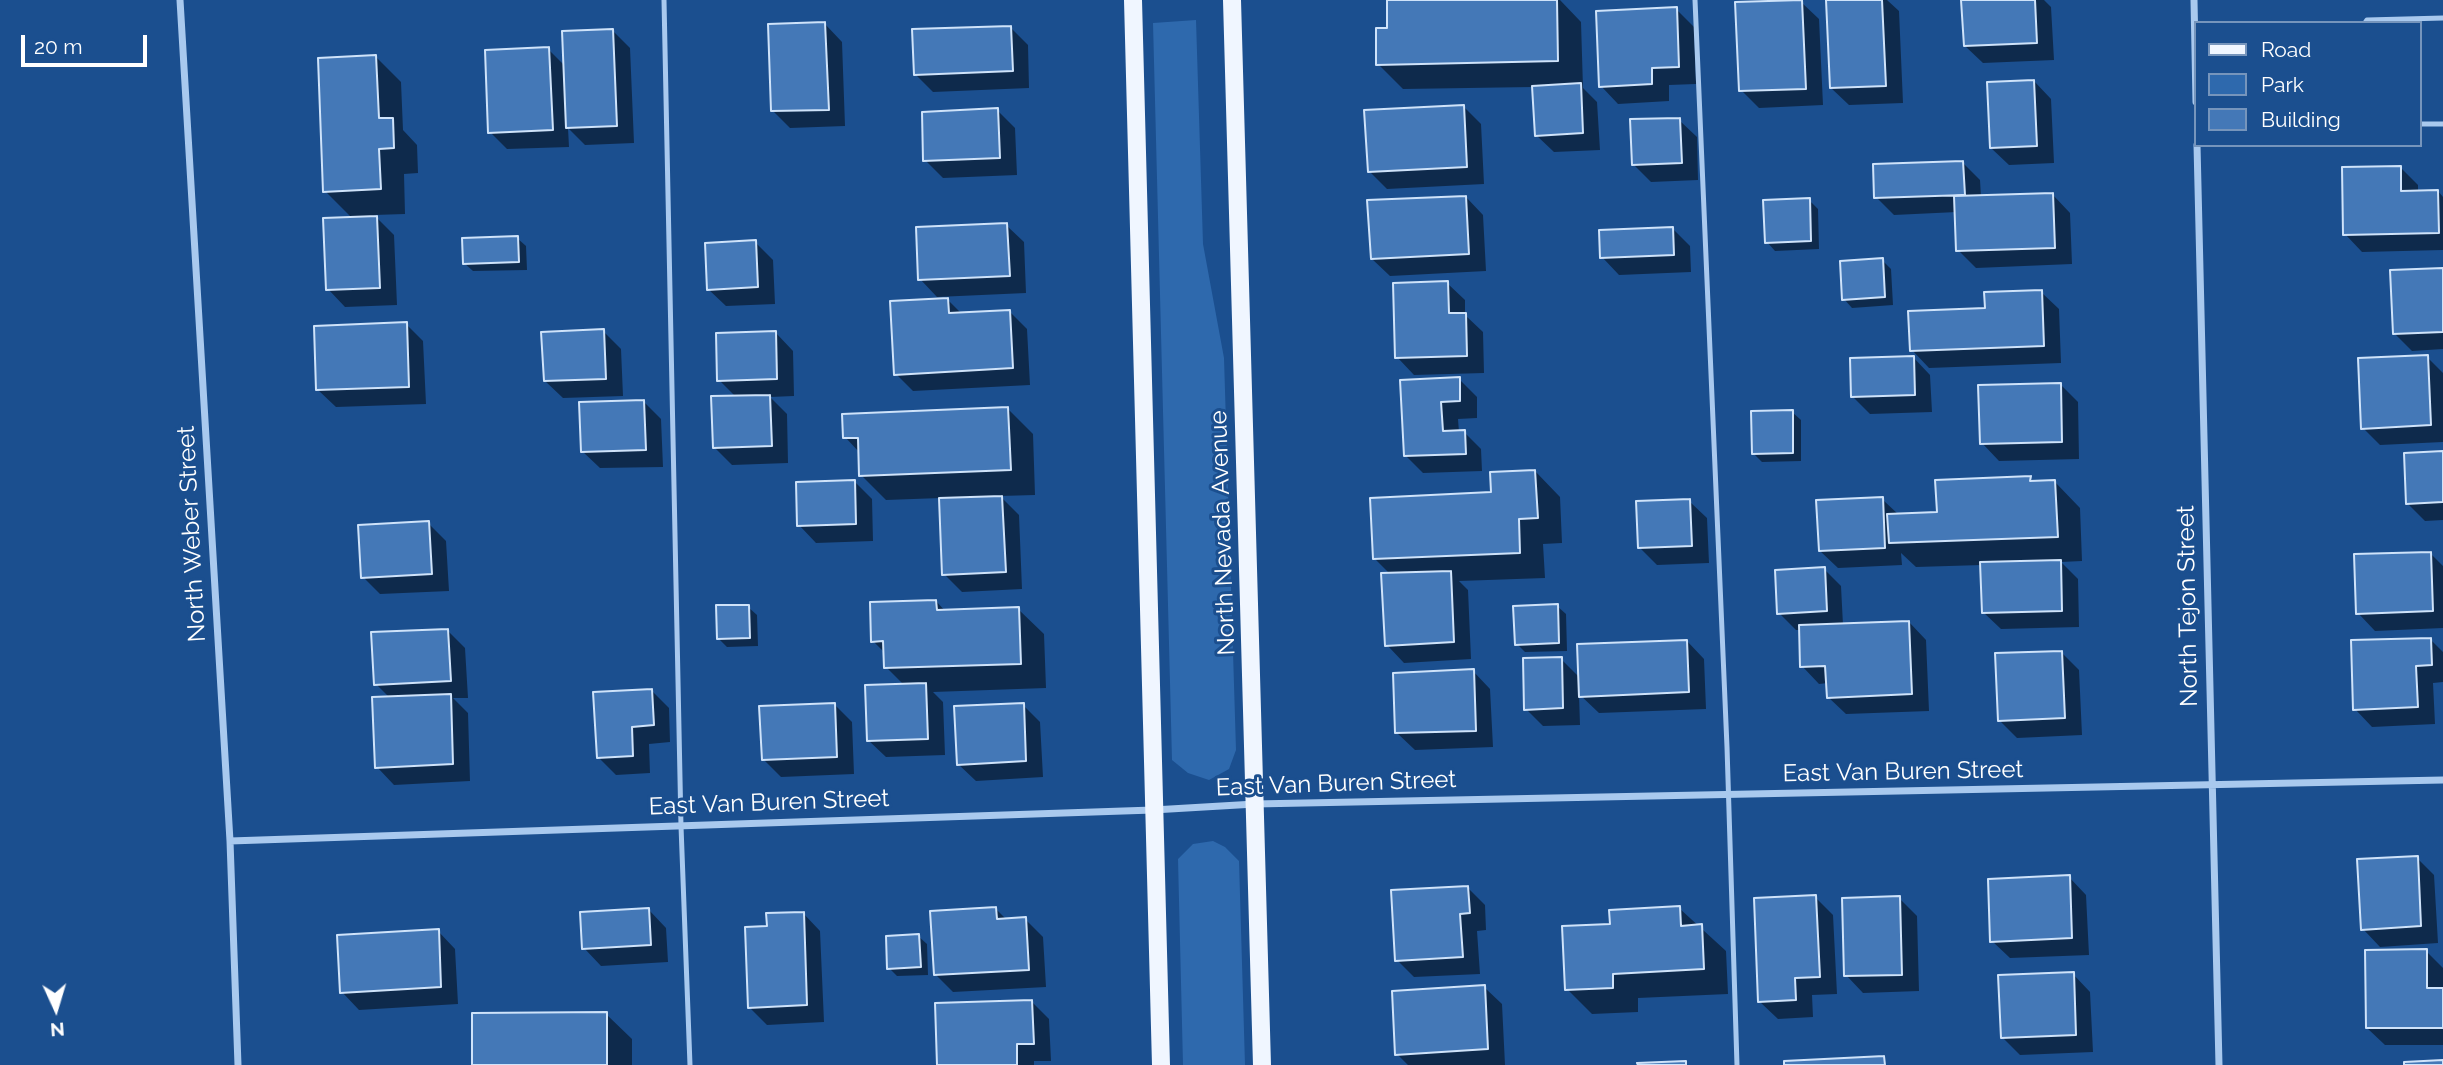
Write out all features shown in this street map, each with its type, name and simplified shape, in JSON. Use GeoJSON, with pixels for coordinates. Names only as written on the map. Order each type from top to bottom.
{"type":"FeatureCollection","features":[{"type":"Feature","properties":{"kind":"main road"},"geometry":{"type":"LineString","coordinates":[[1133,0],[1161,1065]]}},
{"type":"Feature","properties":{"kind":"main road","name":"North Nevada Avenue"},"geometry":{"type":"LineString","coordinates":[[1233,0],[1262,1065]]}},
{"type":"Feature","properties":{"kind":"street","name":"North Weber Street"},"geometry":{"type":"LineString","coordinates":[[180,0],[230,841],[237,1065]]}},
{"type":"Feature","properties":{"kind":"street"},"geometry":{"type":"LineString","coordinates":[[2194,0],[2195,21]]}},
{"type":"Feature","properties":{"kind":"street","name":"North Tejon Street"},"geometry":{"type":"LineString","coordinates":[[2197,147],[2219,1065]]}},
{"type":"Feature","properties":{"kind":"street","name":"East Van Buren Street"},"geometry":{"type":"LineString","coordinates":[[230,841],[1153,810],[1255,804],[2443,780]]}},
{"type":"Feature","properties":{"kind":"lane"},"geometry":{"type":"LineString","coordinates":[[664,0],[681,826],[690,1065]]}},
{"type":"Feature","properties":{"kind":"lane"},"geometry":{"type":"LineString","coordinates":[[1695,0],[1729,795],[1737,1065]]}},
{"type":"Feature","properties":{"kind":"lane"},"geometry":{"type":"LineString","coordinates":[[2366,21],[2443,18]]}},
{"type":"Feature","properties":{"kind":"lane"},"geometry":{"type":"LineString","coordinates":[[2422,124],[2443,124]]}},
{"type":"Feature","properties":{"kind":"green space"},"geometry":{"type":"Polygon","coordinates":[[[1196,20],[1203,244],[1224,358],[1236,750],[1229,769],[1209,780],[1188,773],[1172,760],[1153,23],[1196,20]]]}},
{"type":"Feature","properties":{"kind":"green space"},"geometry":{"type":"Polygon","coordinates":[[[1213,841],[1225,847],[1239,861],[1245,1065],[1183,1065],[1178,859],[1193,844],[1213,841]]]}},
{"type":"Feature","properties":{"kind":"building"},"geometry":{"type":"Polygon","coordinates":[[[1387,0],[1557,0],[1558,61],[1376,65],[1376,28],[1387,28],[1387,0]]]}},
{"type":"Feature","properties":{"kind":"building"},"geometry":{"type":"Polygon","coordinates":[[[1802,0],[1806,89],[1739,91],[1735,2],[1802,0]]]}},
{"type":"Feature","properties":{"kind":"building"},"geometry":{"type":"Polygon","coordinates":[[[1826,0],[1882,0],[1886,86],[1830,88],[1826,0]]]}},
{"type":"Feature","properties":{"kind":"building"},"geometry":{"type":"Polygon","coordinates":[[[1961,0],[2035,0],[2037,43],[1964,46],[1961,0]]]}},
{"type":"Feature","properties":{"kind":"building"},"geometry":{"type":"Polygon","coordinates":[[[1677,7],[1679,67],[1652,68],[1652,84],[1599,87],[1596,11],[1677,7]]]}},
{"type":"Feature","properties":{"kind":"building"},"geometry":{"type":"Polygon","coordinates":[[[825,22],[829,110],[771,111],[768,24],[825,22]]]}},
{"type":"Feature","properties":{"kind":"building"},"geometry":{"type":"Polygon","coordinates":[[[1011,26],[1013,71],[914,75],[912,29],[1011,26]]]}},
{"type":"Feature","properties":{"kind":"building"},"geometry":{"type":"Polygon","coordinates":[[[613,29],[617,126],[566,128],[562,31],[613,29]]]}},
{"type":"Feature","properties":{"kind":"building"},"geometry":{"type":"Polygon","coordinates":[[[549,47],[553,130],[488,133],[485,50],[549,47]]]}},
{"type":"Feature","properties":{"kind":"building"},"geometry":{"type":"Polygon","coordinates":[[[376,55],[379,118],[393,118],[394,148],[379,149],[381,189],[323,192],[318,58],[376,55]]]}},
{"type":"Feature","properties":{"kind":"building"},"geometry":{"type":"Polygon","coordinates":[[[2034,80],[2037,146],[1990,148],[1987,82],[2034,80]]]}},
{"type":"Feature","properties":{"kind":"building"},"geometry":{"type":"Polygon","coordinates":[[[1581,83],[1583,133],[1535,136],[1532,86],[1581,83]]]}},
{"type":"Feature","properties":{"kind":"building"},"geometry":{"type":"Polygon","coordinates":[[[1464,105],[1467,167],[1368,172],[1364,110],[1464,105]]]}},
{"type":"Feature","properties":{"kind":"building"},"geometry":{"type":"Polygon","coordinates":[[[998,108],[1000,158],[923,161],[922,112],[998,108]]]}},
{"type":"Feature","properties":{"kind":"building"},"geometry":{"type":"Polygon","coordinates":[[[1680,118],[1682,163],[1632,165],[1630,119],[1680,118]]]}},
{"type":"Feature","properties":{"kind":"building"},"geometry":{"type":"Polygon","coordinates":[[[1963,161],[1965,195],[1874,198],[1873,164],[1963,161]]]}},
{"type":"Feature","properties":{"kind":"building"},"geometry":{"type":"Polygon","coordinates":[[[2401,166],[2401,191],[2438,190],[2439,233],[2343,235],[2342,167],[2401,166]]]}},
{"type":"Feature","properties":{"kind":"building"},"geometry":{"type":"Polygon","coordinates":[[[2053,193],[2055,248],[1956,251],[1954,196],[2053,193]]]}},
{"type":"Feature","properties":{"kind":"building"},"geometry":{"type":"Polygon","coordinates":[[[1466,196],[1469,254],[1371,259],[1367,200],[1466,196]]]}},
{"type":"Feature","properties":{"kind":"building"},"geometry":{"type":"Polygon","coordinates":[[[1810,198],[1811,241],[1765,243],[1763,200],[1810,198]]]}},
{"type":"Feature","properties":{"kind":"building"},"geometry":{"type":"Polygon","coordinates":[[[377,216],[380,288],[326,290],[323,218],[377,216]]]}},
{"type":"Feature","properties":{"kind":"building"},"geometry":{"type":"Polygon","coordinates":[[[1007,223],[1010,276],[918,280],[916,227],[1007,223]]]}},
{"type":"Feature","properties":{"kind":"building"},"geometry":{"type":"Polygon","coordinates":[[[1673,227],[1674,255],[1600,258],[1599,230],[1673,227]]]}},
{"type":"Feature","properties":{"kind":"building"},"geometry":{"type":"Polygon","coordinates":[[[518,236],[519,262],[463,264],[462,238],[518,236]]]}},
{"type":"Feature","properties":{"kind":"building"},"geometry":{"type":"Polygon","coordinates":[[[756,240],[758,287],[707,290],[705,243],[756,240]]]}},
{"type":"Feature","properties":{"kind":"building"},"geometry":{"type":"Polygon","coordinates":[[[1883,258],[1885,297],[1842,300],[1840,261],[1883,258]]]}},
{"type":"Feature","properties":{"kind":"building"},"geometry":{"type":"Polygon","coordinates":[[[2443,268],[2443,332],[2393,334],[2390,270],[2443,268]]]}},
{"type":"Feature","properties":{"kind":"building"},"geometry":{"type":"Polygon","coordinates":[[[1448,281],[1449,313],[1466,313],[1467,356],[1395,358],[1393,283],[1448,281]]]}},
{"type":"Feature","properties":{"kind":"building"},"geometry":{"type":"Polygon","coordinates":[[[2042,290],[2044,346],[1910,351],[1908,311],[1985,308],[1984,292],[2042,290]]]}},
{"type":"Feature","properties":{"kind":"building"},"geometry":{"type":"Polygon","coordinates":[[[948,298],[949,313],[1010,310],[1013,368],[894,375],[890,301],[948,298]]]}},
{"type":"Feature","properties":{"kind":"building"},"geometry":{"type":"Polygon","coordinates":[[[407,322],[409,387],[316,390],[314,326],[407,322]]]}},
{"type":"Feature","properties":{"kind":"building"},"geometry":{"type":"Polygon","coordinates":[[[604,329],[606,379],[544,381],[541,332],[604,329]]]}},
{"type":"Feature","properties":{"kind":"building"},"geometry":{"type":"Polygon","coordinates":[[[776,331],[777,379],[717,381],[716,333],[776,331]]]}},
{"type":"Feature","properties":{"kind":"building"},"geometry":{"type":"Polygon","coordinates":[[[2428,355],[2431,425],[2361,429],[2358,358],[2428,355]]]}},
{"type":"Feature","properties":{"kind":"building"},"geometry":{"type":"Polygon","coordinates":[[[1914,356],[1915,395],[1851,397],[1850,358],[1914,356]]]}},
{"type":"Feature","properties":{"kind":"building"},"geometry":{"type":"Polygon","coordinates":[[[1460,377],[1460,401],[1441,402],[1443,431],[1465,430],[1466,454],[1404,456],[1400,380],[1460,377]]]}},
{"type":"Feature","properties":{"kind":"building"},"geometry":{"type":"Polygon","coordinates":[[[2061,383],[2062,442],[1980,444],[1978,385],[2061,383]]]}},
{"type":"Feature","properties":{"kind":"building"},"geometry":{"type":"Polygon","coordinates":[[[770,395],[772,446],[713,448],[711,396],[770,395]]]}},
{"type":"Feature","properties":{"kind":"building"},"geometry":{"type":"Polygon","coordinates":[[[644,400],[646,450],[581,452],[579,402],[644,400]]]}},
{"type":"Feature","properties":{"kind":"building"},"geometry":{"type":"Polygon","coordinates":[[[1008,407],[1011,470],[859,476],[858,438],[843,438],[842,414],[1008,407]]]}},
{"type":"Feature","properties":{"kind":"building"},"geometry":{"type":"Polygon","coordinates":[[[1793,410],[1793,453],[1752,454],[1751,411],[1793,410]]]}},
{"type":"Feature","properties":{"kind":"building"},"geometry":{"type":"Polygon","coordinates":[[[2443,451],[2443,502],[2406,504],[2404,453],[2443,451]]]}},
{"type":"Feature","properties":{"kind":"building"},"geometry":{"type":"Polygon","coordinates":[[[1535,470],[1538,518],[1519,519],[1520,553],[1373,559],[1370,498],[1491,492],[1490,472],[1535,470]]]}},
{"type":"Feature","properties":{"kind":"building"},"geometry":{"type":"Polygon","coordinates":[[[2031,476],[2030,481],[2055,480],[2058,537],[1889,543],[1887,514],[1937,512],[1935,480],[2031,476]]]}},
{"type":"Feature","properties":{"kind":"building"},"geometry":{"type":"Polygon","coordinates":[[[855,480],[856,524],[797,526],[796,482],[855,480]]]}},
{"type":"Feature","properties":{"kind":"building"},"geometry":{"type":"Polygon","coordinates":[[[1002,496],[1006,572],[942,575],[939,498],[1002,496]]]}},
{"type":"Feature","properties":{"kind":"building"},"geometry":{"type":"Polygon","coordinates":[[[1883,497],[1885,548],[1819,551],[1816,500],[1883,497]]]}},
{"type":"Feature","properties":{"kind":"building"},"geometry":{"type":"Polygon","coordinates":[[[1690,499],[1692,546],[1638,548],[1636,501],[1690,499]]]}},
{"type":"Feature","properties":{"kind":"building"},"geometry":{"type":"Polygon","coordinates":[[[429,521],[432,574],[361,578],[358,525],[429,521]]]}},
{"type":"Feature","properties":{"kind":"building"},"geometry":{"type":"Polygon","coordinates":[[[2431,552],[2433,611],[2356,614],[2354,554],[2431,552]]]}},
{"type":"Feature","properties":{"kind":"building"},"geometry":{"type":"Polygon","coordinates":[[[2061,560],[2062,611],[1982,613],[1980,562],[2061,560]]]}},
{"type":"Feature","properties":{"kind":"building"},"geometry":{"type":"Polygon","coordinates":[[[1825,567],[1827,611],[1777,614],[1775,570],[1825,567]]]}},
{"type":"Feature","properties":{"kind":"building"},"geometry":{"type":"Polygon","coordinates":[[[1451,571],[1454,642],[1385,646],[1381,573],[1451,571]]]}},
{"type":"Feature","properties":{"kind":"building"},"geometry":{"type":"Polygon","coordinates":[[[936,600],[937,610],[1019,607],[1021,664],[884,668],[883,641],[871,642],[870,602],[936,600]]]}},
{"type":"Feature","properties":{"kind":"building"},"geometry":{"type":"Polygon","coordinates":[[[1558,604],[1559,643],[1515,645],[1513,606],[1558,604]]]}},
{"type":"Feature","properties":{"kind":"building"},"geometry":{"type":"Polygon","coordinates":[[[716,605],[749,605],[750,638],[717,639],[716,605]]]}},
{"type":"Feature","properties":{"kind":"building"},"geometry":{"type":"Polygon","coordinates":[[[1909,621],[1912,694],[1827,698],[1825,666],[1800,667],[1799,625],[1909,621]]]}},
{"type":"Feature","properties":{"kind":"building"},"geometry":{"type":"Polygon","coordinates":[[[448,629],[451,681],[374,685],[371,632],[448,629]]]}},
{"type":"Feature","properties":{"kind":"building"},"geometry":{"type":"Polygon","coordinates":[[[2431,638],[2432,665],[2416,666],[2418,707],[2353,710],[2351,640],[2431,638]]]}},
{"type":"Feature","properties":{"kind":"building"},"geometry":{"type":"Polygon","coordinates":[[[1687,640],[1689,692],[1579,697],[1577,644],[1687,640]]]}},
{"type":"Feature","properties":{"kind":"building"},"geometry":{"type":"Polygon","coordinates":[[[2062,651],[2065,718],[1998,721],[1995,653],[2062,651]]]}},
{"type":"Feature","properties":{"kind":"building"},"geometry":{"type":"Polygon","coordinates":[[[1562,657],[1563,708],[1524,710],[1523,658],[1562,657]]]}},
{"type":"Feature","properties":{"kind":"building"},"geometry":{"type":"Polygon","coordinates":[[[1474,669],[1476,731],[1395,733],[1393,673],[1474,669]]]}},
{"type":"Feature","properties":{"kind":"building"},"geometry":{"type":"Polygon","coordinates":[[[926,683],[928,739],[867,741],[865,685],[926,683]]]}},
{"type":"Feature","properties":{"kind":"building"},"geometry":{"type":"Polygon","coordinates":[[[652,689],[654,725],[632,727],[633,756],[597,758],[593,692],[652,689]]]}},
{"type":"Feature","properties":{"kind":"building"},"geometry":{"type":"Polygon","coordinates":[[[451,694],[453,764],[375,768],[372,697],[451,694]]]}},
{"type":"Feature","properties":{"kind":"building"},"geometry":{"type":"Polygon","coordinates":[[[835,703],[837,757],[762,760],[759,706],[835,703]]]}},
{"type":"Feature","properties":{"kind":"building"},"geometry":{"type":"Polygon","coordinates":[[[1024,703],[1026,761],[957,765],[954,706],[1024,703]]]}},
{"type":"Feature","properties":{"kind":"building"},"geometry":{"type":"Polygon","coordinates":[[[2418,856],[2421,926],[2361,930],[2357,859],[2418,856]]]}},
{"type":"Feature","properties":{"kind":"building"},"geometry":{"type":"Polygon","coordinates":[[[2070,875],[2072,938],[1990,942],[1988,879],[2070,875]]]}},
{"type":"Feature","properties":{"kind":"building"},"geometry":{"type":"Polygon","coordinates":[[[1468,886],[1470,913],[1460,914],[1463,957],[1395,961],[1391,890],[1468,886]]]}},
{"type":"Feature","properties":{"kind":"building"},"geometry":{"type":"Polygon","coordinates":[[[1816,895],[1820,977],[1795,978],[1796,1000],[1758,1002],[1754,898],[1816,895]]]}},
{"type":"Feature","properties":{"kind":"building"},"geometry":{"type":"Polygon","coordinates":[[[1900,896],[1902,975],[1844,976],[1842,898],[1900,896]]]}},
{"type":"Feature","properties":{"kind":"building"},"geometry":{"type":"Polygon","coordinates":[[[1680,906],[1681,926],[1702,924],[1704,969],[1613,974],[1613,988],[1565,990],[1562,926],[1610,924],[1609,910],[1680,906]]]}},
{"type":"Feature","properties":{"kind":"building"},"geometry":{"type":"Polygon","coordinates":[[[996,907],[997,919],[1026,917],[1029,970],[934,975],[930,911],[996,907]]]}},
{"type":"Feature","properties":{"kind":"building"},"geometry":{"type":"Polygon","coordinates":[[[649,908],[651,945],[582,949],[580,912],[649,908]]]}},
{"type":"Feature","properties":{"kind":"building"},"geometry":{"type":"Polygon","coordinates":[[[804,912],[807,1005],[748,1008],[745,927],[767,926],[766,913],[804,912]]]}},
{"type":"Feature","properties":{"kind":"building"},"geometry":{"type":"Polygon","coordinates":[[[439,929],[441,987],[340,993],[337,935],[439,929]]]}},
{"type":"Feature","properties":{"kind":"building"},"geometry":{"type":"Polygon","coordinates":[[[919,934],[921,967],[887,969],[886,936],[919,934]]]}},
{"type":"Feature","properties":{"kind":"building"},"geometry":{"type":"Polygon","coordinates":[[[2427,949],[2427,988],[2443,988],[2443,1028],[2366,1028],[2365,950],[2427,949]]]}},
{"type":"Feature","properties":{"kind":"building"},"geometry":{"type":"Polygon","coordinates":[[[2074,972],[2076,1035],[2001,1038],[1998,975],[2074,972]]]}},
{"type":"Feature","properties":{"kind":"building"},"geometry":{"type":"Polygon","coordinates":[[[1485,985],[1488,1049],[1395,1055],[1392,991],[1485,985]]]}},
{"type":"Feature","properties":{"kind":"building"},"geometry":{"type":"Polygon","coordinates":[[[1032,1000],[1034,1044],[1017,1044],[1017,1065],[937,1065],[935,1003],[1032,1000]]]}},
{"type":"Feature","properties":{"kind":"building"},"geometry":{"type":"Polygon","coordinates":[[[607,1012],[607,1065],[472,1065],[472,1013],[607,1012]]]}},
{"type":"Feature","properties":{"kind":"building"},"geometry":{"type":"Polygon","coordinates":[[[1884,1056],[1885,1065],[1784,1065],[1784,1061],[1884,1056]]]}},
{"type":"Feature","properties":{"kind":"building"},"geometry":{"type":"Polygon","coordinates":[[[2443,1060],[2443,1065],[2404,1065],[2404,1062],[2443,1060]]]}},
{"type":"Feature","properties":{"kind":"building"},"geometry":{"type":"Polygon","coordinates":[[[1686,1061],[1686,1065],[1637,1063],[1686,1061]]]}}]}
